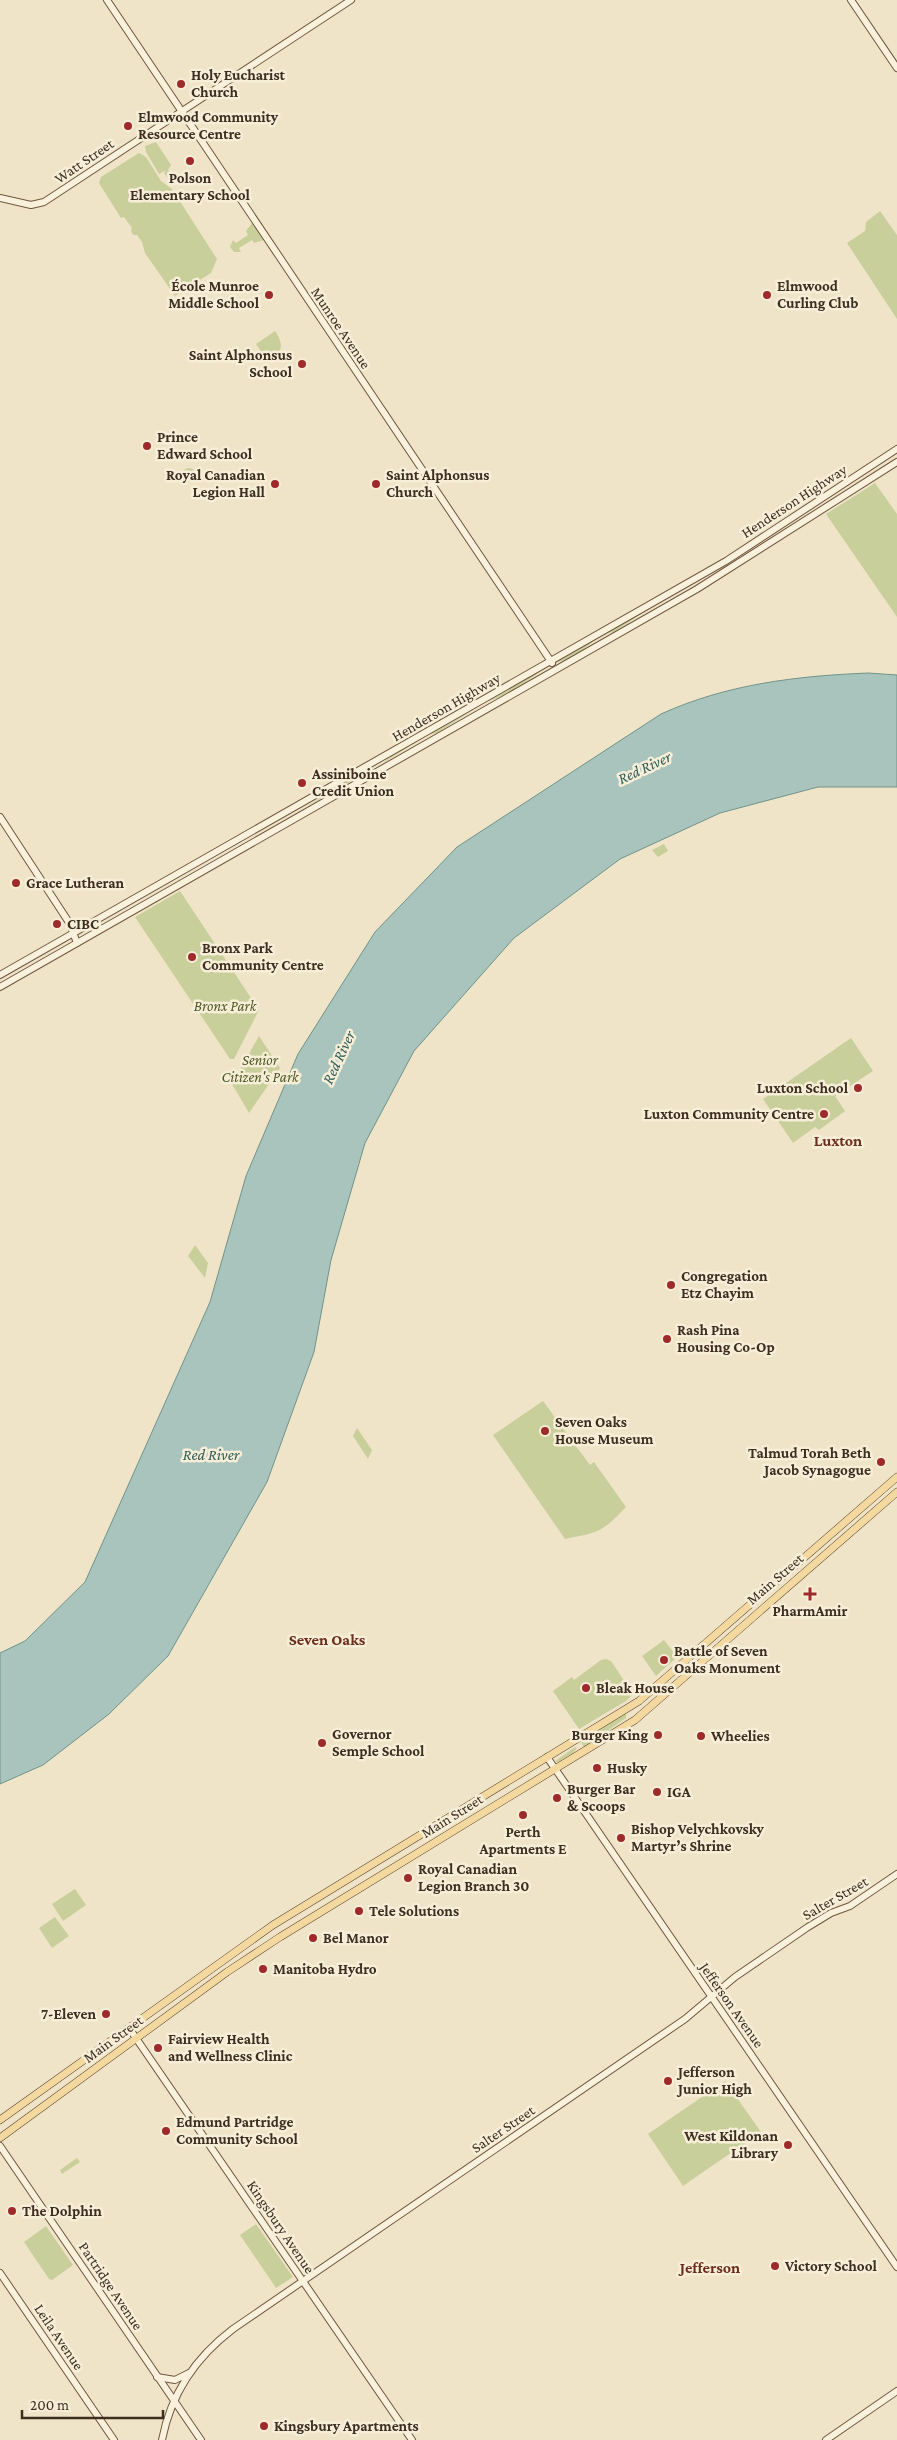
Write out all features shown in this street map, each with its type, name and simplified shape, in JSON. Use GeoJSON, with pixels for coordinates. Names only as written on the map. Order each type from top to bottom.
{"type":"FeatureCollection","features":[{"type":"Feature","properties":{"kind":"main road","name":"Munroe Avenue"},"geometry":{"type":"LineString","coordinates":[[107,0],[550,661],[557,668]]}},
{"type":"Feature","properties":{"kind":"main road","name":"Watt Street"},"geometry":{"type":"LineString","coordinates":[[0,198],[31,205],[44,202],[350,0]]}},
{"type":"Feature","properties":{"kind":"main road"},"geometry":{"type":"LineString","coordinates":[[852,0],[897,68]]}},
{"type":"Feature","properties":{"kind":"main road","name":"Henderson Highway"},"geometry":{"type":"LineString","coordinates":[[0,975],[726,561],[897,449]]}},
{"type":"Feature","properties":{"kind":"main road","name":"Henderson Highway"},"geometry":{"type":"LineString","coordinates":[[0,987],[697,589],[897,462]]}},
{"type":"Feature","properties":{"kind":"main road"},"geometry":{"type":"LineString","coordinates":[[374,762],[379,770]]}},
{"type":"Feature","properties":{"kind":"main road"},"geometry":{"type":"LineString","coordinates":[[0,817],[75,933],[77,943]]}},
{"type":"Feature","properties":{"kind":"main road","name":"Main Street"},"geometry":{"type":"LineString","coordinates":[[0,2120],[273,1925],[648,1695],[897,1477]]}},
{"type":"Feature","properties":{"kind":"main road","name":"Main Street"},"geometry":{"type":"LineString","coordinates":[[0,2138],[272,1942],[625,1726],[654,1704],[897,1492]]}},
{"type":"Feature","properties":{"kind":"main road"},"geometry":{"type":"LineString","coordinates":[[625,1710],[628,1715],[625,1726]]}},
{"type":"Feature","properties":{"kind":"main road","name":"Jefferson Avenue"},"geometry":{"type":"LineString","coordinates":[[547,1758],[897,2267]]}},
{"type":"Feature","properties":{"kind":"main road"},"geometry":{"type":"LineString","coordinates":[[438,1841],[436,1833],[439,1824]]}},
{"type":"Feature","properties":{"kind":"main road"},"geometry":{"type":"LineString","coordinates":[[419,1853],[422,1846],[420,1835]]}},
{"type":"Feature","properties":{"kind":"main road","name":"Salter Street"},"geometry":{"type":"LineString","coordinates":[[162,2440],[174,2401],[190,2372],[212,2345],[686,2020],[735,1977],[808,1927],[831,1913],[850,1906],[897,1874]]}},
{"type":"Feature","properties":{"kind":"main road","name":"Kingsbury Avenue"},"geometry":{"type":"LineString","coordinates":[[129,2028],[412,2440]]}},
{"type":"Feature","properties":{"kind":"main road","name":"Partridge Avenue"},"geometry":{"type":"LineString","coordinates":[[0,2146],[201,2440]]}},
{"type":"Feature","properties":{"kind":"main road","name":"Leila Avenue"},"geometry":{"type":"LineString","coordinates":[[0,2273],[114,2440]]}},
{"type":"Feature","properties":{"kind":"main road"},"geometry":{"type":"LineString","coordinates":[[157,2376],[178,2379],[190,2372]]}},
{"type":"Feature","properties":{"kind":"main road"},"geometry":{"type":"LineString","coordinates":[[826,2440],[897,2391]]}},
{"type":"Feature","properties":{"kind":"green space"},"geometry":{"type":"Polygon","coordinates":[[[156,142],[171,165],[168,170],[173,176],[169,179],[164,173],[166,170],[159,174],[146,152],[145,146],[156,142]]]}},
{"type":"Feature","properties":{"kind":"green space"},"geometry":{"type":"Polygon","coordinates":[[[139,153],[146,157],[161,181],[172,189],[217,259],[211,273],[175,296],[145,253],[142,242],[137,235],[133,235],[132,228],[124,217],[121,218],[99,183],[101,177],[139,153]]]}},
{"type":"Feature","properties":{"kind":"green space"},"geometry":{"type":"Polygon","coordinates":[[[880,211],[897,235],[897,319],[847,243],[865,231],[866,222],[880,211]]]}},
{"type":"Feature","properties":{"kind":"green space"},"geometry":{"type":"Polygon","coordinates":[[[252,223],[264,240],[254,243],[252,240],[239,248],[241,252],[234,252],[230,247],[233,240],[236,243],[248,235],[246,231],[252,223]]]}},
{"type":"Feature","properties":{"kind":"green space"},"geometry":{"type":"Polygon","coordinates":[[[275,331],[281,345],[279,352],[268,362],[256,344],[275,331]]]}},
{"type":"Feature","properties":{"kind":"green space"},"geometry":{"type":"Polygon","coordinates":[[[186,468],[192,468],[196,475],[192,482],[186,482],[182,478],[182,472],[186,468]]]}},
{"type":"Feature","properties":{"kind":"green space"},"geometry":{"type":"Polygon","coordinates":[[[875,483],[897,514],[897,617],[826,514],[875,483]]]}},
{"type":"Feature","properties":{"kind":"green space"},"geometry":{"type":"Polygon","coordinates":[[[647,610],[614,632],[606,633],[606,632],[647,610]]]}},
{"type":"Feature","properties":{"kind":"green space"},"geometry":{"type":"Polygon","coordinates":[[[597,638],[572,657],[556,662],[597,638]]]}},
{"type":"Feature","properties":{"kind":"green space"},"geometry":{"type":"Polygon","coordinates":[[[543,668],[518,687],[488,701],[543,668]]]}},
{"type":"Feature","properties":{"kind":"green space"},"geometry":{"type":"Polygon","coordinates":[[[479,706],[437,733],[430,734],[430,733],[479,706]]]}},
{"type":"Feature","properties":{"kind":"green space"},"geometry":{"type":"Polygon","coordinates":[[[421,739],[383,763],[396,752],[421,739]]]}},
{"type":"Feature","properties":{"kind":"green space"},"geometry":{"type":"Polygon","coordinates":[[[358,774],[346,785],[307,806],[358,774]]]}},
{"type":"Feature","properties":{"kind":"green space"},"geometry":{"type":"Polygon","coordinates":[[[664,844],[668,851],[658,857],[652,850],[664,844]]]}},
{"type":"Feature","properties":{"kind":"green space","name":"Bronx Park"},"geometry":{"type":"Polygon","coordinates":[[[180,891],[259,1010],[234,1059],[230,1059],[135,917],[180,891]]]}},
{"type":"Feature","properties":{"kind":"green space","name":"Senior Citizen's Park"},"geometry":{"type":"Polygon","coordinates":[[[259,1036],[280,1068],[249,1113],[232,1084],[259,1036]]]}},
{"type":"Feature","properties":{"kind":"green space"},"geometry":{"type":"Polygon","coordinates":[[[851,1038],[873,1071],[835,1096],[845,1111],[819,1130],[815,1127],[793,1143],[763,1099],[851,1038]]]}},
{"type":"Feature","properties":{"kind":"green space"},"geometry":{"type":"Polygon","coordinates":[[[195,1245],[208,1263],[205,1278],[188,1256],[195,1245]]]}},
{"type":"Feature","properties":{"kind":"green space"},"geometry":{"type":"Polygon","coordinates":[[[543,1401],[590,1465],[594,1462],[626,1507],[605,1527],[593,1533],[565,1539],[493,1435],[543,1401]]]}},
{"type":"Feature","properties":{"kind":"green space"},"geometry":{"type":"Polygon","coordinates":[[[357,1428],[372,1450],[368,1459],[353,1436],[357,1428]]]}},
{"type":"Feature","properties":{"kind":"green space"},"geometry":{"type":"Polygon","coordinates":[[[664,1640],[677,1657],[656,1676],[642,1656],[664,1640]]]}},
{"type":"Feature","properties":{"kind":"green space","name":"Bleak House"},"geometry":{"type":"Polygon","coordinates":[[[601,1660],[611,1661],[633,1694],[626,1701],[579,1729],[553,1691],[572,1677],[574,1680],[601,1660]]]}},
{"type":"Feature","properties":{"kind":"green space"},"geometry":{"type":"Polygon","coordinates":[[[626,1713],[626,1718],[584,1747],[581,1742],[626,1713]]]}},
{"type":"Feature","properties":{"kind":"green space"},"geometry":{"type":"Polygon","coordinates":[[[575,1747],[577,1748],[573,1753],[558,1762],[555,1761],[575,1747]]]}},
{"type":"Feature","properties":{"kind":"green space"},"geometry":{"type":"Polygon","coordinates":[[[75,1889],[86,1905],[63,1921],[52,1904],[75,1889]]]}},
{"type":"Feature","properties":{"kind":"green space"},"geometry":{"type":"Polygon","coordinates":[[[55,1917],[69,1936],[52,1948],[39,1928],[55,1917]]]}},
{"type":"Feature","properties":{"kind":"green space"},"geometry":{"type":"Polygon","coordinates":[[[725,2081],[761,2132],[683,2186],[648,2134],[725,2081]]]}},
{"type":"Feature","properties":{"kind":"green space"},"geometry":{"type":"Polygon","coordinates":[[[77,2158],[80,2162],[62,2174],[60,2170],[77,2158]]]}},
{"type":"Feature","properties":{"kind":"green space"},"geometry":{"type":"Polygon","coordinates":[[[256,2224],[293,2277],[276,2288],[240,2235],[256,2224]]]}},
{"type":"Feature","properties":{"kind":"green space"},"geometry":{"type":"Polygon","coordinates":[[[46,2226],[73,2265],[52,2280],[49,2279],[24,2242],[46,2226]]]}},
{"type":"Feature","properties":{"kind":"water","name":"Red River"},"geometry":{"type":"Polygon","coordinates":[[[868,673],[897,675],[897,787],[818,787],[720,813],[620,859],[514,938],[414,1051],[365,1143],[331,1260],[314,1352],[267,1482],[168,1656],[109,1714],[43,1765],[0,1784],[0,1653],[25,1641],[85,1582],[210,1302],[246,1176],[298,1054],[375,932],[457,847],[661,714],[711,695],[763,683],[815,676],[868,673]]]}},
{"type":"Feature","properties":{"kind":"place","name":"Holy Eucharist Church"},"geometry":{"type":"Point","coordinates":[181,84]}},
{"type":"Feature","properties":{"kind":"place","name":"Elmwood Community Resource Centre"},"geometry":{"type":"Point","coordinates":[128,126]}},
{"type":"Feature","properties":{"kind":"place","name":"Polson Elementary School"},"geometry":{"type":"Point","coordinates":[190,161]}},
{"type":"Feature","properties":{"kind":"place","name":"École Munroe Middle School"},"geometry":{"type":"Point","coordinates":[269,295]}},
{"type":"Feature","properties":{"kind":"place","name":"Elmwood Curling Club"},"geometry":{"type":"Point","coordinates":[767,295]}},
{"type":"Feature","properties":{"kind":"place","name":"Saint Alphonsus School"},"geometry":{"type":"Point","coordinates":[302,364]}},
{"type":"Feature","properties":{"kind":"place","name":"Prince Edward School"},"geometry":{"type":"Point","coordinates":[147,446]}},
{"type":"Feature","properties":{"kind":"place","name":"Royal Canadian Legion Hall"},"geometry":{"type":"Point","coordinates":[275,484]}},
{"type":"Feature","properties":{"kind":"place","name":"Saint Alphonsus Church"},"geometry":{"type":"Point","coordinates":[376,484]}},
{"type":"Feature","properties":{"kind":"place","name":"Assiniboine Credit Union"},"geometry":{"type":"Point","coordinates":[302,783]}},
{"type":"Feature","properties":{"kind":"place","name":"Grace Lutheran"},"geometry":{"type":"Point","coordinates":[16,883]}},
{"type":"Feature","properties":{"kind":"place","name":"CIBC"},"geometry":{"type":"Point","coordinates":[57,924]}},
{"type":"Feature","properties":{"kind":"place","name":"Bronx Park Community Centre"},"geometry":{"type":"Point","coordinates":[192,957]}},
{"type":"Feature","properties":{"kind":"place","name":"Luxton School"},"geometry":{"type":"Point","coordinates":[858,1088]}},
{"type":"Feature","properties":{"kind":"place","name":"Luxton Community Centre"},"geometry":{"type":"Point","coordinates":[824,1114]}},
{"type":"Feature","properties":{"kind":"place","name":"Congregation Etz Chayim"},"geometry":{"type":"Point","coordinates":[671,1285]}},
{"type":"Feature","properties":{"kind":"place","name":"Rash Pina Housing Co-Op"},"geometry":{"type":"Point","coordinates":[667,1339]}},
{"type":"Feature","properties":{"kind":"place","name":"Seven Oaks House Museum"},"geometry":{"type":"Point","coordinates":[545,1431]}},
{"type":"Feature","properties":{"kind":"place","name":"Talmud Torah Beth Jacob Synagogue"},"geometry":{"type":"Point","coordinates":[881,1462]}},
{"type":"Feature","properties":{"kind":"place","name":"PharmAmir"},"geometry":{"type":"Point","coordinates":[810,1594]}},
{"type":"Feature","properties":{"kind":"place","name":"Battle of Seven Oaks Monument"},"geometry":{"type":"Point","coordinates":[664,1660]}},
{"type":"Feature","properties":{"kind":"place","name":"Bleak House"},"geometry":{"type":"Point","coordinates":[586,1688]}},
{"type":"Feature","properties":{"kind":"place","name":"Burger King"},"geometry":{"type":"Point","coordinates":[658,1735]}},
{"type":"Feature","properties":{"kind":"place","name":"Wheelies"},"geometry":{"type":"Point","coordinates":[701,1736]}},
{"type":"Feature","properties":{"kind":"place","name":"Governor Semple School"},"geometry":{"type":"Point","coordinates":[322,1743]}},
{"type":"Feature","properties":{"kind":"place","name":"Husky"},"geometry":{"type":"Point","coordinates":[597,1768]}},
{"type":"Feature","properties":{"kind":"place","name":"IGA"},"geometry":{"type":"Point","coordinates":[657,1792]}},
{"type":"Feature","properties":{"kind":"place","name":"Burger Bar & Scoops"},"geometry":{"type":"Point","coordinates":[557,1798]}},
{"type":"Feature","properties":{"kind":"place","name":"Perth Apartments E"},"geometry":{"type":"Point","coordinates":[523,1815]}},
{"type":"Feature","properties":{"kind":"place","name":"Bishop Velychkovsky Martyr’s Shrine"},"geometry":{"type":"Point","coordinates":[621,1838]}},
{"type":"Feature","properties":{"kind":"place","name":"Royal Canadian Legion Branch 30"},"geometry":{"type":"Point","coordinates":[408,1878]}},
{"type":"Feature","properties":{"kind":"place","name":"Tele Solutions"},"geometry":{"type":"Point","coordinates":[359,1911]}},
{"type":"Feature","properties":{"kind":"place","name":"Bel Manor"},"geometry":{"type":"Point","coordinates":[313,1938]}},
{"type":"Feature","properties":{"kind":"place","name":"Manitoba Hydro"},"geometry":{"type":"Point","coordinates":[263,1969]}},
{"type":"Feature","properties":{"kind":"place","name":"7-Eleven"},"geometry":{"type":"Point","coordinates":[106,2014]}},
{"type":"Feature","properties":{"kind":"place","name":"Fairview Health and Wellness Clinic"},"geometry":{"type":"Point","coordinates":[158,2048]}},
{"type":"Feature","properties":{"kind":"place","name":"Jefferson Junior High"},"geometry":{"type":"Point","coordinates":[668,2081]}},
{"type":"Feature","properties":{"kind":"place","name":"Edmund Partridge Community School"},"geometry":{"type":"Point","coordinates":[166,2131]}},
{"type":"Feature","properties":{"kind":"place","name":"West Kildonan Library"},"geometry":{"type":"Point","coordinates":[788,2145]}},
{"type":"Feature","properties":{"kind":"place","name":"The Dolphin"},"geometry":{"type":"Point","coordinates":[12,2211]}},
{"type":"Feature","properties":{"kind":"place","name":"Victory School"},"geometry":{"type":"Point","coordinates":[775,2266]}},
{"type":"Feature","properties":{"kind":"place","name":"Kingsbury Apartments"},"geometry":{"type":"Point","coordinates":[264,2426]}},
{"type":"Feature","properties":{"kind":"district","name":"Luxton"},"geometry":{"type":"Point","coordinates":[838,1140]}},
{"type":"Feature","properties":{"kind":"district","name":"Seven Oaks"},"geometry":{"type":"Point","coordinates":[327,1639]}},
{"type":"Feature","properties":{"kind":"district","name":"Jefferson"},"geometry":{"type":"Point","coordinates":[710,2267]}}]}
